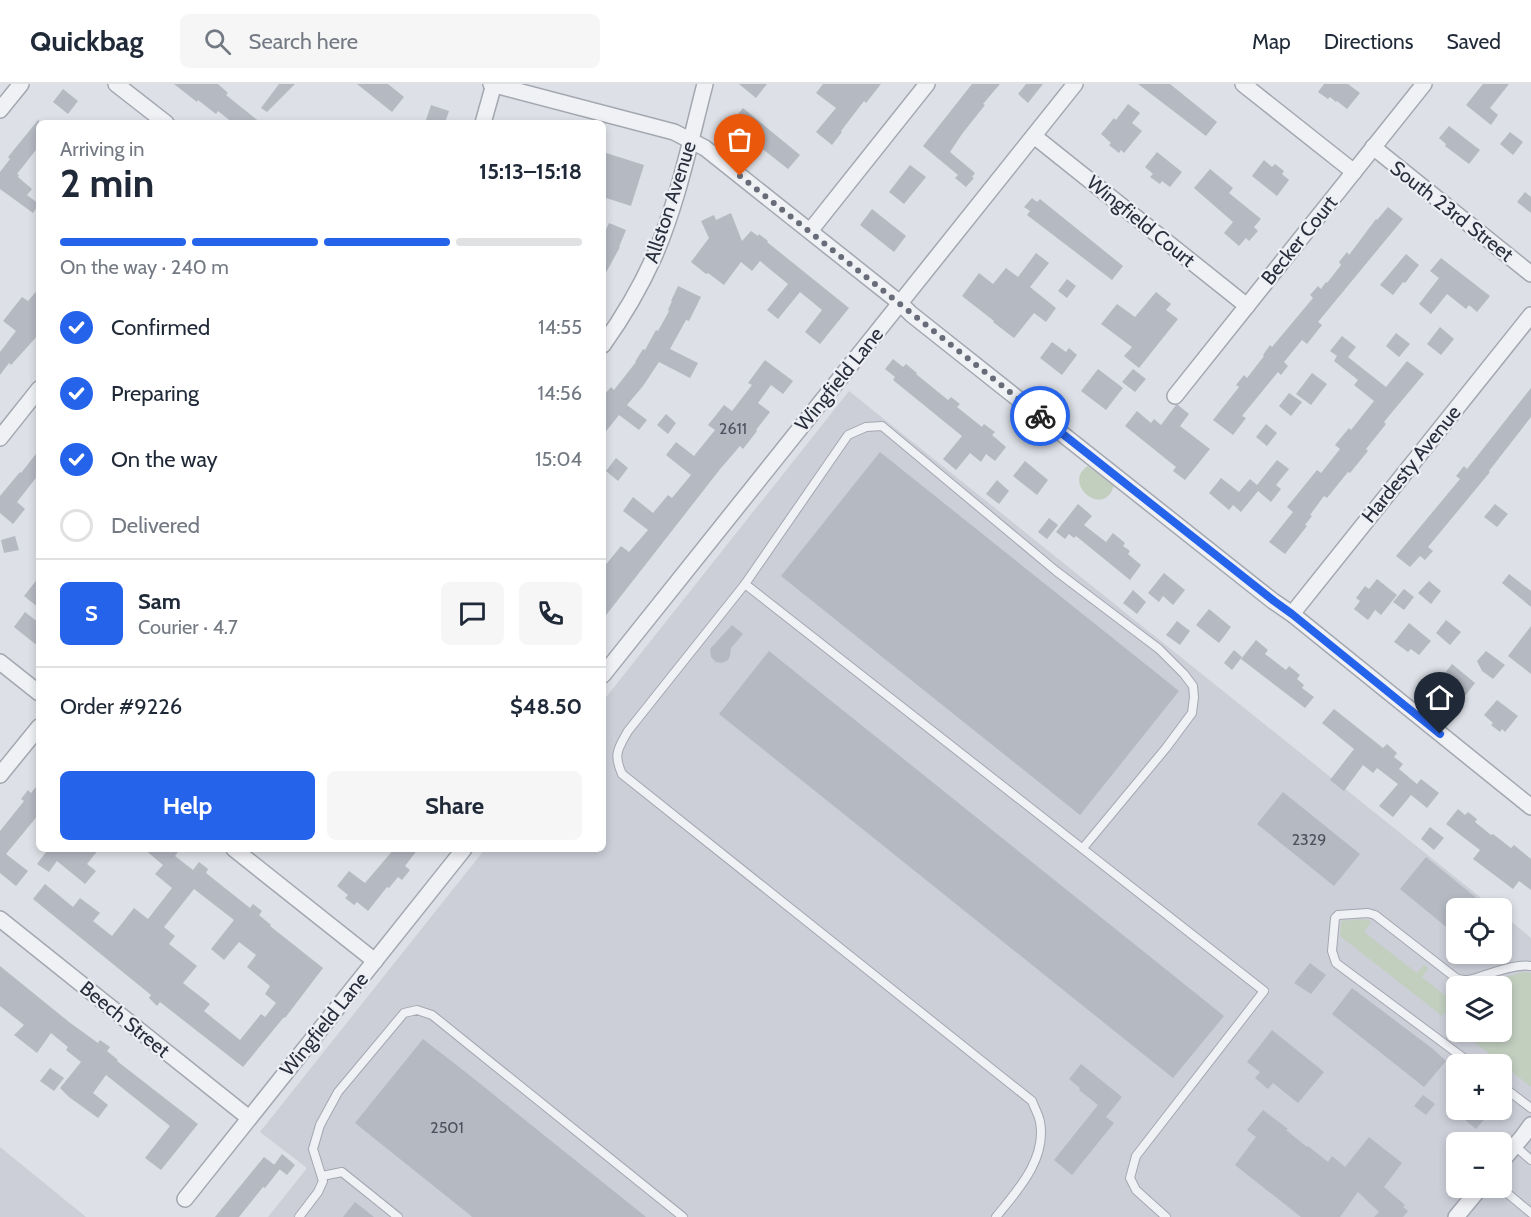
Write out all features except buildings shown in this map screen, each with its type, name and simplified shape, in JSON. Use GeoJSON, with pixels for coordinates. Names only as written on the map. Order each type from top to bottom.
{"type":"FeatureCollection","features":[{"type":"Feature","properties":{"kind":"street"},"geometry":{"type":"LineString","coordinates":[[0,110],[21,84]]}},
{"type":"Feature","properties":{"kind":"street"},"geometry":{"type":"LineString","coordinates":[[116,84],[162,120]]}},
{"type":"Feature","properties":{"kind":"street"},"geometry":{"type":"LineString","coordinates":[[484,120],[493,84],[674,132],[705,148],[911,314],[1292,614],[1531,807]]}},
{"type":"Feature","properties":{"kind":"street","name":"Allston Avenue"},"geometry":{"type":"LineString","coordinates":[[606,341],[642,282],[665,229],[705,84]]}},
{"type":"Feature","properties":{"kind":"street"},"geometry":{"type":"LineString","coordinates":[[810,231],[927,84]]}},
{"type":"Feature","properties":{"kind":"street","name":"Wingfield Lane"},"geometry":{"type":"LineString","coordinates":[[606,671],[1076,84]]}},
{"type":"Feature","properties":{"kind":"street"},"geometry":{"type":"LineString","coordinates":[[1243,84],[1354,172]]}},
{"type":"Feature","properties":{"kind":"street","name":"Becker Court"},"geometry":{"type":"LineString","coordinates":[[1175,396],[1424,84]]}},
{"type":"Feature","properties":{"kind":"street","name":"Wingfield Court"},"geometry":{"type":"LineString","coordinates":[[1034,136],[1247,306]]}},
{"type":"Feature","properties":{"kind":"street","name":"South 23rd Street"},"geometry":{"type":"LineString","coordinates":[[1373,147],[1531,274]]}},
{"type":"Feature","properties":{"kind":"street","name":"Hardesty Avenue"},"geometry":{"type":"LineString","coordinates":[[1292,614],[1531,315]]}},
{"type":"Feature","properties":{"kind":"street"},"geometry":{"type":"LineString","coordinates":[[0,438],[36,393]]}},
{"type":"Feature","properties":{"kind":"street"},"geometry":{"type":"LineString","coordinates":[[0,662],[36,691]]}},
{"type":"Feature","properties":{"kind":"street"},"geometry":{"type":"LineString","coordinates":[[0,775],[36,731]]}},
{"type":"Feature","properties":{"kind":"street"},"geometry":{"type":"LineString","coordinates":[[238,852],[375,961]]}},
{"type":"Feature","properties":{"kind":"street","name":"Wingfield Lane"},"geometry":{"type":"LineString","coordinates":[[185,1199],[462,852]]}},
{"type":"Feature","properties":{"kind":"street","name":"Beech Street"},"geometry":{"type":"LineString","coordinates":[[0,919],[249,1118]]}},
{"type":"Feature","properties":{"kind":"street"},"geometry":{"type":"LineString","coordinates":[[1512,1149],[1531,1125]]}},
{"type":"Feature","properties":{"kind":"street"},"geometry":{"type":"LineString","coordinates":[[1456,1217],[1472,1198]]}},
{"type":"Feature","properties":{"kind":"lane"},"geometry":{"type":"LineString","coordinates":[[996,1217],[1020,1186],[1035,1160],[1041,1142],[1040,1122],[1032,1101],[622,774],[617,764],[618,749],[628,731],[745,584],[848,435],[866,427],[882,426],[1056,571],[1159,649],[1193,686],[1192,713],[1083,848]]}},
{"type":"Feature","properties":{"kind":"lane"},"geometry":{"type":"LineString","coordinates":[[745,584],[1264,991],[1136,1156],[1130,1178],[1136,1190],[1166,1217]]}},
{"type":"Feature","properties":{"kind":"lane"},"geometry":{"type":"LineString","coordinates":[[1458,1054],[1336,963],[1332,951],[1335,918],[1338,915],[1368,913],[1375,915],[1462,981],[1522,965],[1531,966]]}},
{"type":"Feature","properties":{"kind":"lane"},"geometry":{"type":"LineString","coordinates":[[299,1217],[318,1192],[323,1181],[313,1149],[320,1125],[338,1092],[404,1013],[417,1010],[432,1015],[683,1217]]}},
{"type":"Feature","properties":{"kind":"lane"},"geometry":{"type":"LineString","coordinates":[[1512,1094],[1531,1108]]}},
{"type":"Feature","properties":{"kind":"lane"},"geometry":{"type":"LineString","coordinates":[[1515,1146],[1531,1160]]}},
{"type":"Feature","properties":{"kind":"lane"},"geometry":{"type":"LineString","coordinates":[[322,1176],[342,1172],[398,1217]]}},
{"type":"Feature","properties":{"kind":"lane"},"geometry":{"type":"LineString","coordinates":[[1512,1197],[1531,1213]]}},
{"type":"Feature","properties":{"kind":"shaded area"},"geometry":{"type":"Polygon","coordinates":[[[849,391],[1481,898],[1446,898],[1446,964],[1512,964],[1512,922],[1531,938],[1531,1217],[268,1217],[307,1168],[260,1132],[483,852],[606,852],[606,697],[849,391]]]}},
{"type":"Feature","properties":{"kind":"shaded area"},"geometry":{"type":"Polygon","coordinates":[[[0,1147],[86,1217],[0,1217],[0,1147]]]}},
{"type":"Feature","properties":{"kind":"green space"},"geometry":{"type":"Polygon","coordinates":[[[1088,466],[1114,486],[1110,494],[1103,499],[1090,497],[1080,486],[1081,472],[1088,466]]]}},
{"type":"Feature","properties":{"kind":"green space"},"geometry":{"type":"Polygon","coordinates":[[[1369,920],[1371,922],[1364,932],[1417,973],[1424,965],[1428,968],[1422,977],[1446,996],[1446,1011],[1442,1016],[1340,936],[1341,921],[1369,920]]]}},
{"type":"Feature","properties":{"kind":"green space"},"geometry":{"type":"Polygon","coordinates":[[[1524,972],[1531,973],[1531,1087],[1512,1072],[1512,1054],[1490,1054],[1475,1042],[1512,1042],[1512,976],[1508,976],[1524,972]]]}},
{"type":"Feature","properties":{"kind":"way so far"},"geometry":{"type":"LineString","coordinates":[[740,176],[1040,416]]}},
{"type":"Feature","properties":{"kind":"route"},"geometry":{"type":"LineString","coordinates":[[1040,416],[1292,614],[1440,734]]}}]}
